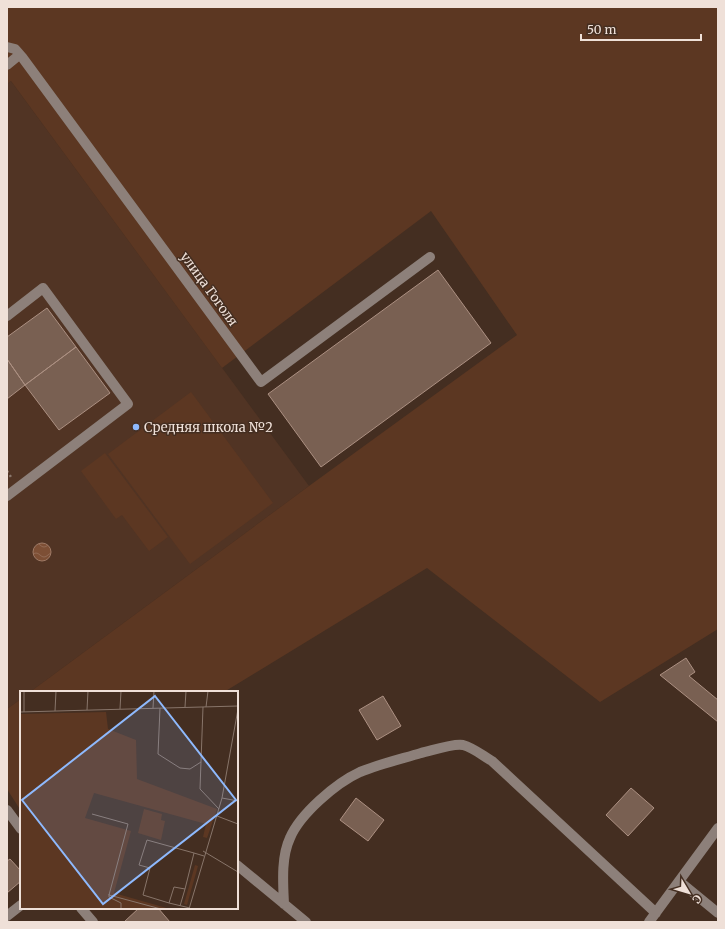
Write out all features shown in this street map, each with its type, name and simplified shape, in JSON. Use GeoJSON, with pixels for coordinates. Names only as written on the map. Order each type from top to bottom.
{"type":"FeatureCollection","features":[{"type":"Feature","properties":{"kind":"street"},"geometry":{"type":"LineString","coordinates":[[7,47],[15,49],[22,57]]}},
{"type":"Feature","properties":{"kind":"street"},"geometry":{"type":"LineString","coordinates":[[7,65],[18,56],[22,57]]}},
{"type":"Feature","properties":{"kind":"street","name":"улица Гоголя"},"geometry":{"type":"LineString","coordinates":[[22,57],[261,382],[430,257]]}},
{"type":"Feature","properties":{"kind":"street"},"geometry":{"type":"LineString","coordinates":[[7,316],[43,288],[128,404],[7,496]]}},
{"type":"Feature","properties":{"kind":"street"},"geometry":{"type":"LineString","coordinates":[[284,904],[283,866],[289,838],[306,813],[328,792],[359,773],[443,747],[462,745],[476,750],[492,761],[656,912]]}},
{"type":"Feature","properties":{"kind":"street"},"geometry":{"type":"LineString","coordinates":[[7,810],[20,827]]}},
{"type":"Feature","properties":{"kind":"street"},"geometry":{"type":"LineString","coordinates":[[649,922],[718,828]]}},
{"type":"Feature","properties":{"kind":"street"},"geometry":{"type":"LineString","coordinates":[[238,866],[306,922]]}},
{"type":"Feature","properties":{"kind":"street"},"geometry":{"type":"LineString","coordinates":[[679,881],[718,913]]}},
{"type":"Feature","properties":{"kind":"street"},"geometry":{"type":"LineString","coordinates":[[7,916],[20,906]]}},
{"type":"Feature","properties":{"kind":"street"},"geometry":{"type":"LineString","coordinates":[[82,909],[93,922]]}},
{"type":"Feature","properties":{"kind":"shaded area"},"geometry":{"type":"Polygon","coordinates":[[[7,7],[718,7],[718,629],[600,702],[427,568],[226,691],[31,691],[517,335],[431,211],[222,368],[11,81],[7,84],[7,7]]]}},
{"type":"Feature","properties":{"kind":"shaded area","name":"Средняя школа №2"},"geometry":{"type":"Polygon","coordinates":[[[11,81],[309,486],[31,691],[20,691],[20,700],[7,709],[7,84],[11,81]]]}},
{"type":"Feature","properties":{"kind":"shaded area"},"geometry":{"type":"Polygon","coordinates":[[[191,392],[273,503],[190,564],[108,454],[191,392]]]}},
{"type":"Feature","properties":{"kind":"shaded area"},"geometry":{"type":"Polygon","coordinates":[[[105,453],[168,537],[149,551],[122,515],[116,519],[81,471],[105,453]]]}},
{"type":"Feature","properties":{"kind":"shaded area"},"geometry":{"type":"Polygon","coordinates":[[[20,700],[20,809],[7,789],[7,709],[20,700]]]}},
{"type":"Feature","properties":{"kind":"water"},"geometry":{"type":"Polygon","coordinates":[[[42,543],[48,546],[51,552],[48,558],[42,561],[36,558],[33,552],[36,546],[42,543]]]}},
{"type":"Feature","properties":{"kind":"building"},"geometry":{"type":"Polygon","coordinates":[[[438,270],[491,343],[321,467],[268,394],[438,270]]]}},
{"type":"Feature","properties":{"kind":"building"},"geometry":{"type":"Polygon","coordinates":[[[47,308],[76,347],[25,385],[7,359],[7,337],[47,308]]]}},
{"type":"Feature","properties":{"kind":"building"},"geometry":{"type":"Polygon","coordinates":[[[76,347],[110,393],[59,430],[25,385],[76,347]]]}},
{"type":"Feature","properties":{"kind":"building"},"geometry":{"type":"Polygon","coordinates":[[[7,359],[25,385],[7,399],[7,359]]]}},
{"type":"Feature","properties":{"kind":"building"},"geometry":{"type":"Polygon","coordinates":[[[686,658],[695,672],[689,676],[718,700],[718,722],[660,675],[686,658]]]}},
{"type":"Feature","properties":{"kind":"building"},"geometry":{"type":"Polygon","coordinates":[[[383,696],[401,726],[377,740],[359,710],[383,696]]]}},
{"type":"Feature","properties":{"kind":"building"},"geometry":{"type":"Polygon","coordinates":[[[631,788],[654,808],[628,836],[606,815],[631,788]]]}},
{"type":"Feature","properties":{"kind":"building"},"geometry":{"type":"Polygon","coordinates":[[[356,798],[384,820],[368,841],[340,820],[356,798]]]}},
{"type":"Feature","properties":{"kind":"building"},"geometry":{"type":"Polygon","coordinates":[[[10,859],[20,870],[20,882],[7,893],[7,861],[10,859]]]}},
{"type":"Feature","properties":{"kind":"building"},"geometry":{"type":"Polygon","coordinates":[[[138,909],[159,909],[170,922],[124,922],[138,909]]]}},
{"type":"Feature","properties":{"kind":"place","name":"Средняя школа №2"},"geometry":{"type":"Point","coordinates":[136,427]}}]}
